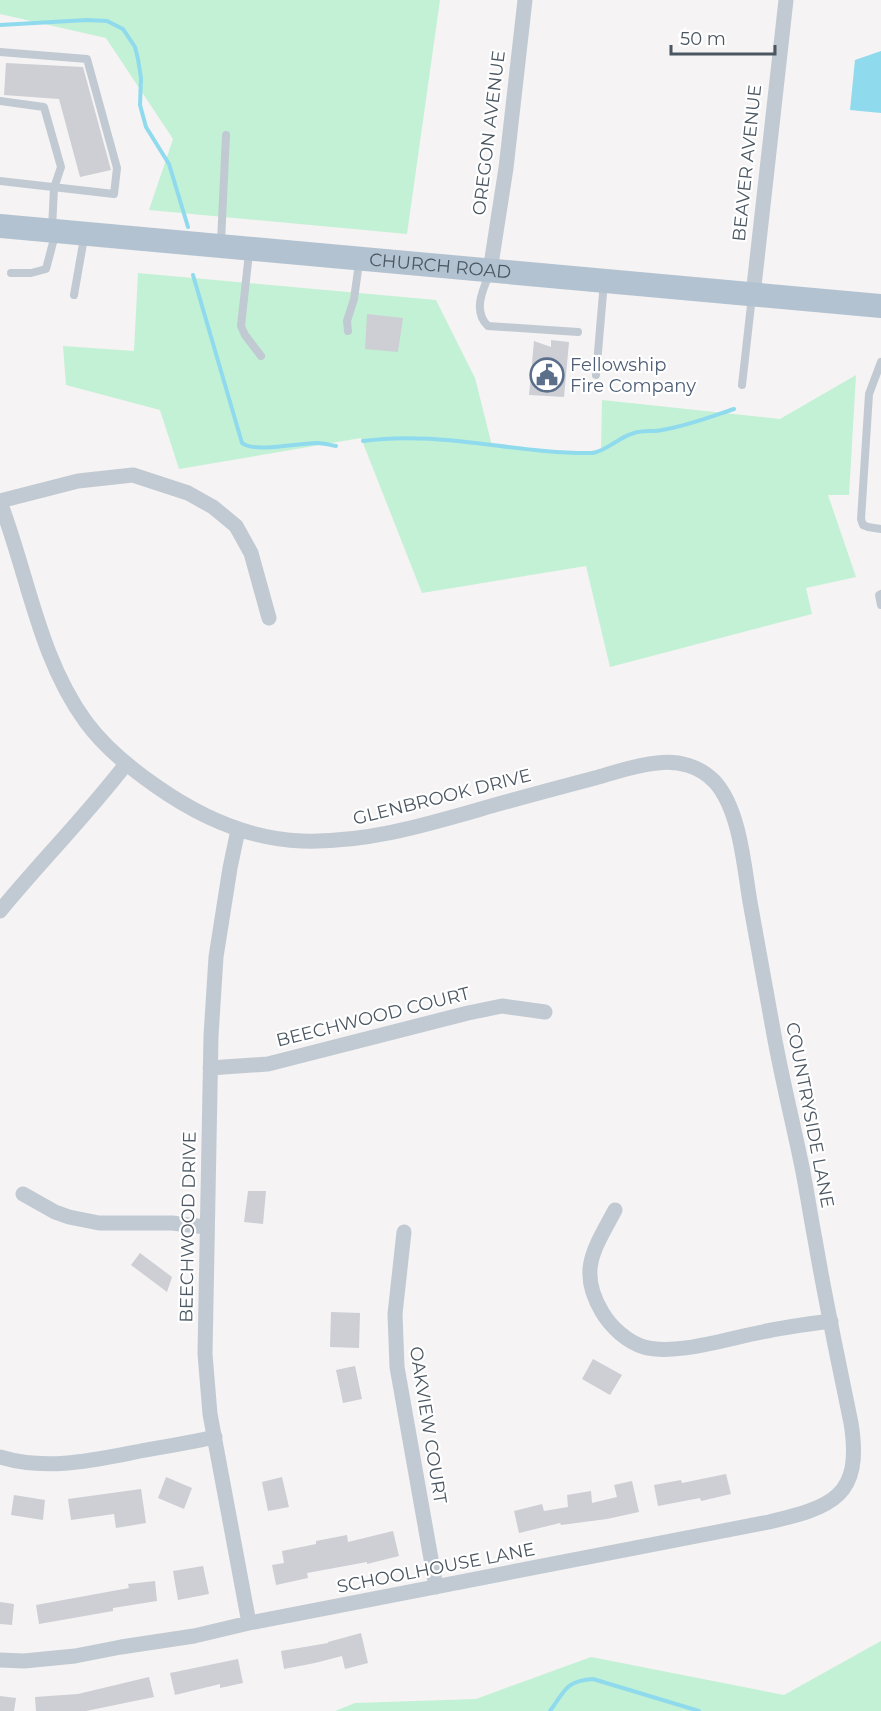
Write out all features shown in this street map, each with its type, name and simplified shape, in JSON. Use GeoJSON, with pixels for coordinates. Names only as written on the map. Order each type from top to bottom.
{"type":"FeatureCollection","features":[{"type":"Feature","properties":{"kind":"main road","name":"CHURCH ROAD"},"geometry":{"type":"LineString","coordinates":[[0,226],[881,306]]}},
{"type":"Feature","properties":{"kind":"street","name":"OREGON AVENUE"},"geometry":{"type":"LineString","coordinates":[[490,270],[506,168],[525,0]]}},
{"type":"Feature","properties":{"kind":"street","name":"BEAVER AVENUE"},"geometry":{"type":"LineString","coordinates":[[753,295],[786,0]]}},
{"type":"Feature","properties":{"kind":"street"},"geometry":{"type":"LineString","coordinates":[[0,502],[78,481],[134,475],[188,493],[213,507],[236,526],[251,553],[269,618]]}},
{"type":"Feature","properties":{"kind":"street","name":"GLENBROOK DRIVE"},"geometry":{"type":"LineString","coordinates":[[0,502],[36,614],[58,673],[76,708],[88,725],[126,764],[178,801],[210,819],[238,830],[301,841],[362,838],[443,820],[616,772],[657,763],[675,762],[691,766],[714,780]]}},
{"type":"Feature","properties":{"kind":"street"},"geometry":{"type":"LineString","coordinates":[[0,911],[107,789],[126,764]]}},
{"type":"Feature","properties":{"kind":"street","name":"COUNTRYSIDE LANE"},"geometry":{"type":"LineString","coordinates":[[714,780],[727,800],[742,856],[773,1032],[801,1162],[851,1423],[854,1441],[853,1463]]}},
{"type":"Feature","properties":{"kind":"street","name":"BEECHWOOD DRIVE"},"geometry":{"type":"LineString","coordinates":[[238,830],[216,957],[210,1068],[210,1162],[206,1227],[206,1373],[215,1437],[249,1623]]}},
{"type":"Feature","properties":{"kind":"street","name":"BEECHWOOD COURT"},"geometry":{"type":"LineString","coordinates":[[210,1068],[268,1064],[502,1006],[544,1012]]}},
{"type":"Feature","properties":{"kind":"street"},"geometry":{"type":"LineString","coordinates":[[23,1194],[69,1217],[99,1222],[146,1222],[206,1227]]}},
{"type":"Feature","properties":{"kind":"street"},"geometry":{"type":"LineString","coordinates":[[615,1210],[591,1255],[591,1287],[605,1318],[629,1340],[659,1349],[676,1348],[831,1321]]}},
{"type":"Feature","properties":{"kind":"street","name":"OAKVIEW COURT"},"geometry":{"type":"LineString","coordinates":[[404,1232],[395,1314],[397,1367],[436,1587]]}},
{"type":"Feature","properties":{"kind":"street"},"geometry":{"type":"LineString","coordinates":[[0,1457],[28,1464],[64,1464],[99,1460],[215,1437]]}},
{"type":"Feature","properties":{"kind":"street","name":"SCHOOLHOUSE LANE"},"geometry":{"type":"LineString","coordinates":[[0,1660],[24,1661],[75,1656],[194,1636],[249,1623],[638,1549],[802,1514],[830,1502],[840,1492],[848,1482],[853,1463]]}},
{"type":"Feature","properties":{"kind":"lane"},"geometry":{"type":"LineString","coordinates":[[0,52],[87,59],[117,168],[114,194],[0,181]]}},
{"type":"Feature","properties":{"kind":"lane"},"geometry":{"type":"LineString","coordinates":[[0,101],[44,107],[61,167],[54,188],[54,231],[46,270],[11,273]]}},
{"type":"Feature","properties":{"kind":"lane"},"geometry":{"type":"LineString","coordinates":[[221,246],[226,135]]}},
{"type":"Feature","properties":{"kind":"lane"},"geometry":{"type":"LineString","coordinates":[[74,295],[84,233]]}},
{"type":"Feature","properties":{"kind":"lane"},"geometry":{"type":"LineString","coordinates":[[249,249],[241,326],[244,335],[261,356]]}},
{"type":"Feature","properties":{"kind":"lane"},"geometry":{"type":"LineString","coordinates":[[348,331],[347,321],[354,299],[359,259]]}},
{"type":"Feature","properties":{"kind":"lane"},"geometry":{"type":"LineString","coordinates":[[490,270],[480,300],[483,321],[489,326],[578,332]]}},
{"type":"Feature","properties":{"kind":"lane"},"geometry":{"type":"LineString","coordinates":[[596,375],[604,281]]}},
{"type":"Feature","properties":{"kind":"lane"},"geometry":{"type":"LineString","coordinates":[[742,385],[753,295]]}},
{"type":"Feature","properties":{"kind":"lane"},"geometry":{"type":"LineString","coordinates":[[881,362],[869,394],[861,519],[863,525],[881,529]]}},
{"type":"Feature","properties":{"kind":"lane"},"geometry":{"type":"LineString","coordinates":[[881,594],[879,595],[881,605]]}},
{"type":"Feature","properties":{"kind":"green space"},"geometry":{"type":"Polygon","coordinates":[[[0,0],[440,0],[407,234],[149,210],[173,139],[106,38],[0,14],[0,0]]]}},
{"type":"Feature","properties":{"kind":"green space"},"geometry":{"type":"Polygon","coordinates":[[[138,273],[436,300],[475,378],[492,446],[580,453],[601,449],[602,400],[780,419],[856,375],[849,495],[828,495],[856,577],[806,588],[812,614],[610,667],[586,566],[422,593],[361,438],[179,469],[160,410],[66,385],[63,346],[134,351],[138,273]]]}},
{"type":"Feature","properties":{"kind":"green space"},"geometry":{"type":"Polygon","coordinates":[[[881,1641],[881,1711],[335,1711],[355,1703],[476,1699],[591,1657],[784,1695],[881,1641]]]}},
{"type":"Feature","properties":{"kind":"water"},"geometry":{"type":"Polygon","coordinates":[[[881,51],[881,113],[850,110],[855,60],[881,51]]]}},
{"type":"Feature","properties":{"kind":"building"},"geometry":{"type":"Polygon","coordinates":[[[6,63],[83,67],[111,170],[80,177],[59,99],[4,95],[6,63]]]}},
{"type":"Feature","properties":{"kind":"building"},"geometry":{"type":"Polygon","coordinates":[[[367,314],[403,318],[398,352],[365,349],[367,314]]]}},
{"type":"Feature","properties":{"kind":"building"},"geometry":{"type":"Polygon","coordinates":[[[551,340],[569,342],[564,397],[529,395],[534,341],[551,347],[551,340]]]}},
{"type":"Feature","properties":{"kind":"building"},"geometry":{"type":"Polygon","coordinates":[[[248,1191],[266,1191],[263,1224],[244,1222],[248,1191]]]}},
{"type":"Feature","properties":{"kind":"building"},"geometry":{"type":"Polygon","coordinates":[[[140,1253],[172,1277],[167,1292],[131,1265],[140,1253]]]}},
{"type":"Feature","properties":{"kind":"building"},"geometry":{"type":"Polygon","coordinates":[[[331,1312],[360,1313],[359,1348],[330,1347],[331,1312]]]}},
{"type":"Feature","properties":{"kind":"building"},"geometry":{"type":"Polygon","coordinates":[[[593,1359],[622,1375],[610,1395],[582,1379],[593,1359]]]}},
{"type":"Feature","properties":{"kind":"building"},"geometry":{"type":"Polygon","coordinates":[[[355,1366],[362,1399],[343,1403],[336,1370],[355,1366]]]}},
{"type":"Feature","properties":{"kind":"building"},"geometry":{"type":"Polygon","coordinates":[[[726,1474],[731,1494],[701,1501],[700,1498],[658,1506],[654,1485],[681,1480],[682,1483],[726,1474]]]}},
{"type":"Feature","properties":{"kind":"building"},"geometry":{"type":"Polygon","coordinates":[[[166,1477],[192,1488],[184,1509],[158,1498],[166,1477]]]}},
{"type":"Feature","properties":{"kind":"building"},"geometry":{"type":"Polygon","coordinates":[[[282,1477],[289,1507],[268,1511],[262,1482],[282,1477]]]}},
{"type":"Feature","properties":{"kind":"building"},"geometry":{"type":"Polygon","coordinates":[[[632,1481],[639,1512],[607,1519],[561,1525],[560,1523],[519,1533],[514,1511],[542,1504],[544,1511],[568,1507],[567,1495],[591,1491],[592,1503],[617,1497],[614,1485],[632,1481]]]}},
{"type":"Feature","properties":{"kind":"building"},"geometry":{"type":"Polygon","coordinates":[[[141,1489],[146,1523],[116,1528],[114,1514],[71,1520],[68,1499],[141,1489]]]}},
{"type":"Feature","properties":{"kind":"building"},"geometry":{"type":"Polygon","coordinates":[[[14,1495],[45,1500],[43,1520],[11,1515],[14,1495]]]}},
{"type":"Feature","properties":{"kind":"building"},"geometry":{"type":"Polygon","coordinates":[[[393,1531],[399,1556],[367,1564],[367,1562],[307,1573],[308,1578],[276,1585],[272,1565],[284,1563],[282,1551],[347,1535],[348,1542],[393,1531]]]}},
{"type":"Feature","properties":{"kind":"building"},"geometry":{"type":"Polygon","coordinates":[[[203,1566],[209,1594],[178,1600],[173,1571],[203,1566]]]}},
{"type":"Feature","properties":{"kind":"building"},"geometry":{"type":"Polygon","coordinates":[[[155,1581],[157,1601],[39,1624],[36,1605],[129,1588],[128,1584],[155,1581]]]}},
{"type":"Feature","properties":{"kind":"building"},"geometry":{"type":"Polygon","coordinates":[[[0,1602],[14,1604],[12,1625],[0,1624],[0,1602]]]}},
{"type":"Feature","properties":{"kind":"building"},"geometry":{"type":"Polygon","coordinates":[[[361,1633],[368,1663],[345,1669],[342,1656],[284,1669],[281,1651],[328,1643],[361,1633]]]}},
{"type":"Feature","properties":{"kind":"building"},"geometry":{"type":"Polygon","coordinates":[[[238,1659],[243,1683],[220,1688],[220,1684],[175,1695],[170,1673],[238,1659]]]}},
{"type":"Feature","properties":{"kind":"building"},"geometry":{"type":"Polygon","coordinates":[[[149,1677],[154,1697],[86,1711],[36,1711],[35,1697],[78,1694],[149,1677]]]}},
{"type":"Feature","properties":{"kind":"building"},"geometry":{"type":"Polygon","coordinates":[[[0,1696],[16,1698],[14,1711],[0,1711],[0,1696]]]}},
{"type":"Feature","properties":{"kind":"waterway"},"geometry":{"type":"LineString","coordinates":[[0,25],[87,20],[107,21],[123,29],[135,47],[138,59],[141,78],[140,105],[146,127],[169,164],[188,227]]}},
{"type":"Feature","properties":{"kind":"waterway"},"geometry":{"type":"LineString","coordinates":[[193,275],[242,443],[256,447],[317,443],[336,446]]}},
{"type":"Feature","properties":{"kind":"waterway"},"geometry":{"type":"LineString","coordinates":[[363,441],[420,438],[535,450],[593,453],[634,433],[680,426],[734,409]]}},
{"type":"Feature","properties":{"kind":"waterway"},"geometry":{"type":"LineString","coordinates":[[550,1711],[571,1685],[593,1679],[699,1711]]}},
{"type":"Feature","properties":{"kind":"place","name":"Fellowship Fire Company"},"geometry":{"type":"Point","coordinates":[547,375]}}]}
